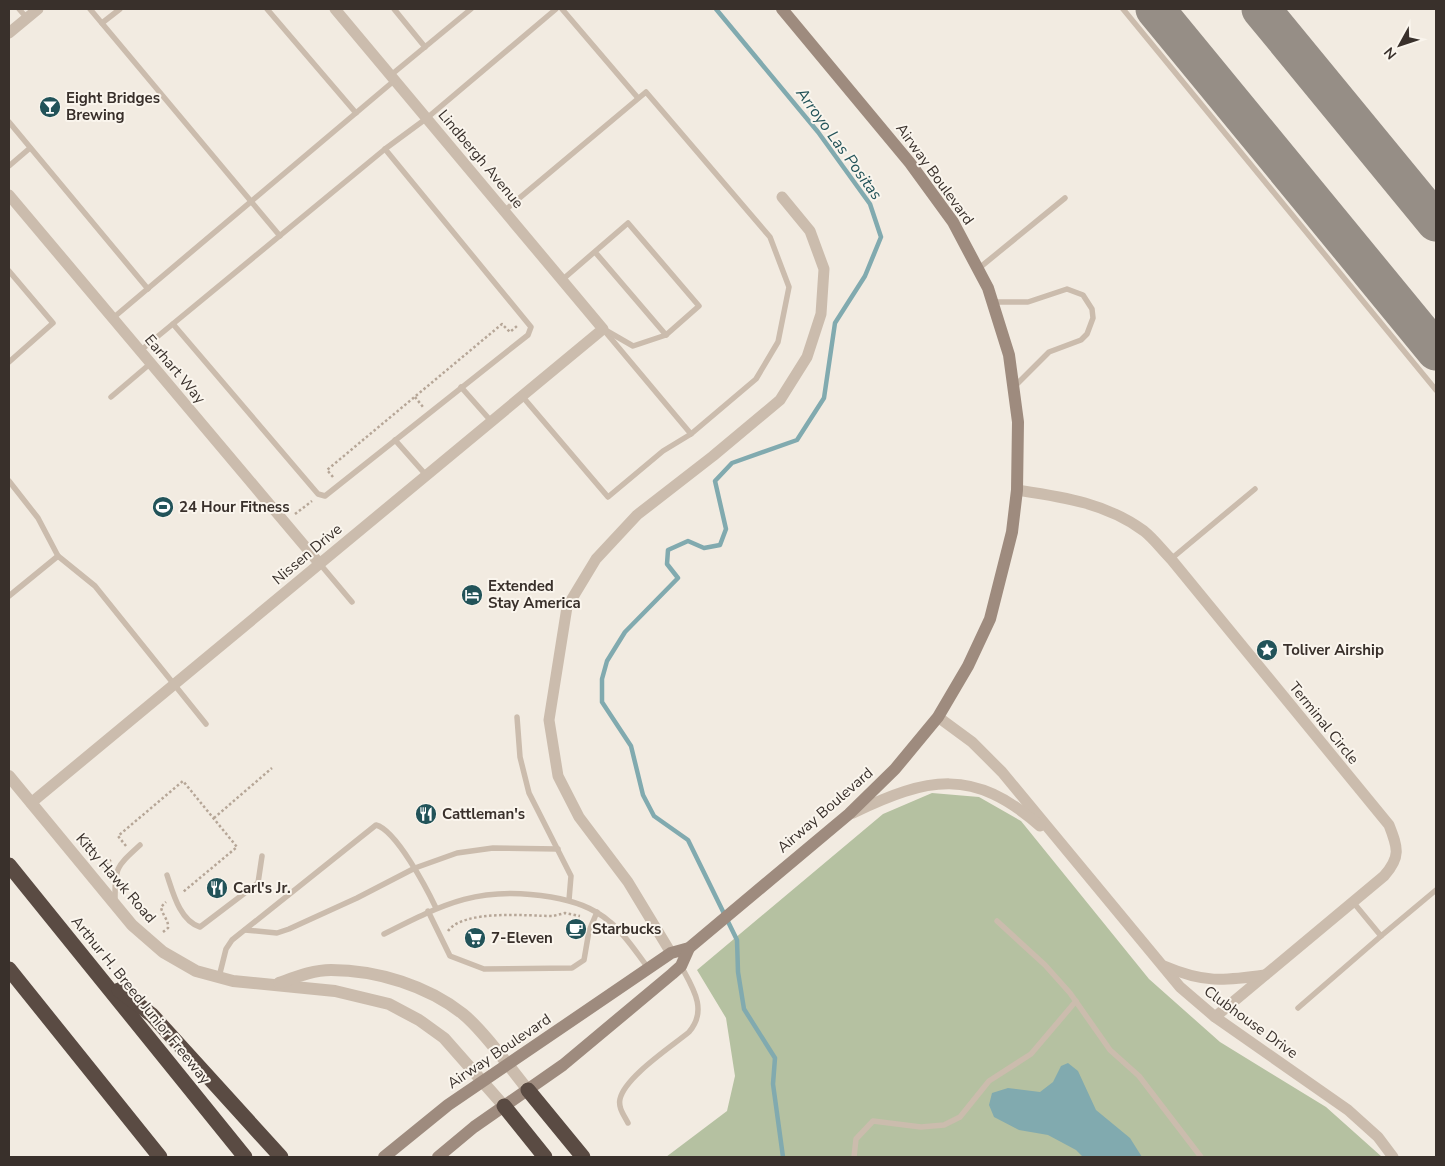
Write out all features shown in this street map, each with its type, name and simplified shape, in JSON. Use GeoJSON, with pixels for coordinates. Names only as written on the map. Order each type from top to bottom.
{"type":"FeatureCollection","features":[{"type":"Feature","properties":{"kind":"highway","name":"Arthur H. Breed Junior Freeway"},"geometry":{"type":"LineString","coordinates":[[9,865],[245,1157]]}},
{"type":"Feature","properties":{"kind":"highway"},"geometry":{"type":"LineString","coordinates":[[9,969],[160,1157]]}},
{"type":"Feature","properties":{"kind":"highway"},"geometry":{"type":"LineString","coordinates":[[99,974],[152,1015],[281,1157]]}},
{"type":"Feature","properties":{"kind":"highway"},"geometry":{"type":"LineString","coordinates":[[528,1090],[583,1157]]}},
{"type":"Feature","properties":{"kind":"highway"},"geometry":{"type":"LineString","coordinates":[[504,1106],[545,1157]]}},
{"type":"Feature","properties":{"kind":"main road","name":"Airway Boulevard"},"geometry":{"type":"LineString","coordinates":[[384,1157],[448,1105],[506,1064],[649,970],[671,953],[688,948],[849,814],[895,769],[938,717],[968,666],[990,619],[1012,532],[1017,490],[1018,422],[1008,355],[993,302],[988,288],[953,222],[910,163],[782,9]]}},
{"type":"Feature","properties":{"kind":"main road","name":"Airway Boulevard"},"geometry":{"type":"LineString","coordinates":[[438,1157],[504,1106],[563,1065],[681,966],[688,948]]}},
{"type":"Feature","properties":{"kind":"street"},"geometry":{"type":"LineString","coordinates":[[9,34],[38,9]]}},
{"type":"Feature","properties":{"kind":"street","name":"Lindbergh Avenue"},"geometry":{"type":"LineString","coordinates":[[336,9],[603,329]]}},
{"type":"Feature","properties":{"kind":"street","name":"Earhart Way"},"geometry":{"type":"LineString","coordinates":[[9,195],[319,563]]}},
{"type":"Feature","properties":{"kind":"street"},"geometry":{"type":"LineString","coordinates":[[671,953],[628,882],[579,817],[558,776],[550,720],[568,608],[596,559],[637,514],[713,456],[780,400],[807,357],[821,314],[824,269],[810,231],[782,197]]}},
{"type":"Feature","properties":{"kind":"street","name":"Nissen Drive"},"geometry":{"type":"LineString","coordinates":[[31,803],[603,329]]}},
{"type":"Feature","properties":{"kind":"street","name":"Terminal Circle"},"geometry":{"type":"LineString","coordinates":[[1017,490],[1074,499],[1113,511],[1146,532],[1171,559],[1389,825],[1398,847],[1394,865],[1215,1018]]}},
{"type":"Feature","properties":{"kind":"street","name":"Clubhouse Drive"},"geometry":{"type":"LineString","coordinates":[[938,717],[972,742],[1002,772],[1180,987],[1215,1018],[1348,1110],[1378,1137],[1393,1157]]}},
{"type":"Feature","properties":{"kind":"street","name":"Kitty Hawk Road"},"geometry":{"type":"LineString","coordinates":[[9,776],[115,902],[132,925],[163,952],[196,971],[233,982],[277,984],[335,991],[389,1004],[419,1020],[444,1038],[504,1106]]}},
{"type":"Feature","properties":{"kind":"street","name":"Clubhouse Drive"},"geometry":{"type":"LineString","coordinates":[[849,814],[896,792],[924,786],[955,783],[988,791],[1020,809],[1066,850]]}},
{"type":"Feature","properties":{"kind":"street"},"geometry":{"type":"LineString","coordinates":[[1161,965],[1185,975],[1206,980],[1234,980],[1265,975]]}},
{"type":"Feature","properties":{"kind":"street","name":"Kitty Hawk Road"},"geometry":{"type":"LineString","coordinates":[[277,984],[309,972],[331,970],[369,974],[408,983],[444,1001],[465,1015],[528,1090]]}},
{"type":"Feature","properties":{"kind":"lane"},"geometry":{"type":"LineString","coordinates":[[19,9],[27,18]]}},
{"type":"Feature","properties":{"kind":"lane"},"geometry":{"type":"LineString","coordinates":[[90,9],[280,236]]}},
{"type":"Feature","properties":{"kind":"lane"},"geometry":{"type":"LineString","coordinates":[[102,23],[120,9]]}},
{"type":"Feature","properties":{"kind":"lane"},"geometry":{"type":"LineString","coordinates":[[267,9],[356,113]]}},
{"type":"Feature","properties":{"kind":"lane"},"geometry":{"type":"LineString","coordinates":[[394,9],[425,46]]}},
{"type":"Feature","properties":{"kind":"lane"},"geometry":{"type":"LineString","coordinates":[[113,318],[356,113],[425,46],[471,9]]}},
{"type":"Feature","properties":{"kind":"lane"},"geometry":{"type":"LineString","coordinates":[[140,351],[385,149],[426,118],[556,9]]}},
{"type":"Feature","properties":{"kind":"lane"},"geometry":{"type":"LineString","coordinates":[[562,9],[638,98]]}},
{"type":"Feature","properties":{"kind":"lane"},"geometry":{"type":"LineString","coordinates":[[1123,9],[1436,390]]}},
{"type":"Feature","properties":{"kind":"lane"},"geometry":{"type":"LineString","coordinates":[[504,211],[646,92],[770,237],[789,287],[778,342],[756,379],[691,434],[663,451],[608,497],[522,396]]}},
{"type":"Feature","properties":{"kind":"lane"},"geometry":{"type":"LineString","coordinates":[[9,122],[148,289]]}},
{"type":"Feature","properties":{"kind":"lane"},"geometry":{"type":"LineString","coordinates":[[9,166],[30,148]]}},
{"type":"Feature","properties":{"kind":"lane"},"geometry":{"type":"LineString","coordinates":[[173,324],[318,494],[325,496],[528,334],[530,327],[385,149]]}},
{"type":"Feature","properties":{"kind":"lane"},"geometry":{"type":"LineString","coordinates":[[978,269],[1065,198]]}},
{"type":"Feature","properties":{"kind":"lane"},"geometry":{"type":"LineString","coordinates":[[562,280],[628,223],[699,306],[666,335],[632,346],[603,329]]}},
{"type":"Feature","properties":{"kind":"lane"},"geometry":{"type":"LineString","coordinates":[[595,252],[666,335]]}},
{"type":"Feature","properties":{"kind":"lane"},"geometry":{"type":"LineString","coordinates":[[9,271],[53,324],[9,362]]}},
{"type":"Feature","properties":{"kind":"lane"},"geometry":{"type":"LineString","coordinates":[[993,302],[1028,302],[1067,289],[1083,295],[1092,309],[1093,318],[1087,334],[1081,340],[1049,352],[1013,387]]}},
{"type":"Feature","properties":{"kind":"lane"},"geometry":{"type":"LineString","coordinates":[[603,329],[691,434]]}},
{"type":"Feature","properties":{"kind":"lane"},"geometry":{"type":"LineString","coordinates":[[111,397],[151,363]]}},
{"type":"Feature","properties":{"kind":"lane"},"geometry":{"type":"LineString","coordinates":[[461,387],[491,421]]}},
{"type":"Feature","properties":{"kind":"lane"},"geometry":{"type":"LineString","coordinates":[[394,440],[426,475]]}},
{"type":"Feature","properties":{"kind":"lane"},"geometry":{"type":"LineString","coordinates":[[9,481],[38,518],[58,556],[95,586],[206,724]]}},
{"type":"Feature","properties":{"kind":"lane"},"geometry":{"type":"LineString","coordinates":[[1171,559],[1255,489]]}},
{"type":"Feature","properties":{"kind":"lane"},"geometry":{"type":"LineString","coordinates":[[9,596],[58,556]]}},
{"type":"Feature","properties":{"kind":"lane"},"geometry":{"type":"LineString","coordinates":[[319,563],[352,602]]}},
{"type":"Feature","properties":{"kind":"lane"},"geometry":{"type":"LineString","coordinates":[[517,717],[520,757],[529,793],[572,876],[569,900]]}},
{"type":"Feature","properties":{"kind":"lane"},"geometry":{"type":"LineString","coordinates":[[218,977],[226,949],[232,940],[374,826],[383,827],[415,868],[436,908]]}},
{"type":"Feature","properties":{"kind":"lane"},"geometry":{"type":"LineString","coordinates":[[115,902],[115,874],[120,864],[140,845]]}},
{"type":"Feature","properties":{"kind":"lane"},"geometry":{"type":"LineString","coordinates":[[244,930],[277,933],[289,929],[357,898],[415,868],[456,853],[493,848],[558,849]]}},
{"type":"Feature","properties":{"kind":"lane"},"geometry":{"type":"LineString","coordinates":[[167,875],[184,914],[195,926],[200,927],[258,883],[262,856]]}},
{"type":"Feature","properties":{"kind":"lane"},"geometry":{"type":"LineString","coordinates":[[1298,1008],[1436,890]]}},
{"type":"Feature","properties":{"kind":"lane"},"geometry":{"type":"LineString","coordinates":[[384,934],[436,908],[473,896],[506,892],[529,893],[569,900],[596,912],[619,931],[649,970]]}},
{"type":"Feature","properties":{"kind":"lane"},"geometry":{"type":"LineString","coordinates":[[1353,902],[1381,936]]}},
{"type":"Feature","properties":{"kind":"lane"},"geometry":{"type":"LineString","coordinates":[[428,912],[450,956],[484,969],[529,970],[572,968],[584,960],[588,931],[596,912]]}},
{"type":"Feature","properties":{"kind":"lane"},"geometry":{"type":"LineString","coordinates":[[997,921],[1045,965],[1076,1002],[1110,1050],[1139,1076],[1201,1157]]}},
{"type":"Feature","properties":{"kind":"lane"},"geometry":{"type":"LineString","coordinates":[[628,1123],[620,1108],[623,1090],[633,1078],[689,1032],[699,1015],[699,1003],[681,966]]}},
{"type":"Feature","properties":{"kind":"lane"},"geometry":{"type":"LineString","coordinates":[[854,1157],[856,1139],[873,1121],[921,1127],[944,1125],[960,1117],[989,1081],[1031,1054],[1076,1002]]}},
{"type":"Feature","properties":{"kind":"path"},"geometry":{"type":"LineString","coordinates":[[294,515],[334,479],[327,470],[502,324],[510,332],[517,326]]}},
{"type":"Feature","properties":{"kind":"path"},"geometry":{"type":"LineString","coordinates":[[214,818],[272,768]]}},
{"type":"Feature","properties":{"kind":"path"},"geometry":{"type":"LineString","coordinates":[[120,852],[126,846],[118,836],[183,781],[237,847],[183,892],[180,890]]}},
{"type":"Feature","properties":{"kind":"path"},"geometry":{"type":"LineString","coordinates":[[101,868],[114,857]]}},
{"type":"Feature","properties":{"kind":"path"},"geometry":{"type":"LineString","coordinates":[[163,932],[168,928],[168,924],[162,913],[162,907],[171,898]]}},
{"type":"Feature","properties":{"kind":"path"},"geometry":{"type":"LineString","coordinates":[[445,936],[450,928],[458,922],[481,918],[553,916],[565,913],[582,917],[584,921]]}},
{"type":"Feature","properties":{"kind":"green space"},"geometry":{"type":"Polygon","coordinates":[[[932,793],[979,797],[1021,821],[1149,979],[1220,1042],[1326,1107],[1382,1157],[666,1157],[727,1111],[735,1076],[726,1018],[697,970],[883,814],[932,793]]]}},
{"type":"Feature","properties":{"kind":"water"},"geometry":{"type":"Polygon","coordinates":[[[1068,1063],[1078,1071],[1096,1110],[1130,1138],[1142,1157],[1083,1157],[1076,1150],[1048,1135],[1019,1130],[994,1117],[989,1105],[992,1093],[1008,1088],[1040,1092],[1053,1082],[1061,1066],[1068,1063]]]}},
{"type":"Feature","properties":{"kind":"waterway","name":"Arroyo Las Positas"},"geometry":{"type":"LineString","coordinates":[[716,9],[818,132],[870,204],[881,237],[865,276],[835,323],[824,398],[797,440],[732,463],[715,481],[726,529],[720,545],[704,548],[688,541],[668,550],[667,564],[678,578],[625,632],[607,661],[602,679],[602,702],[631,746],[643,795],[654,816],[688,840],[737,940],[738,972],[744,1009],[775,1058],[773,1084],[783,1157]]}},
{"type":"Feature","properties":{"kind":"taxiway"},"geometry":{"type":"LineString","coordinates":[[1155,9],[1436,351]]}},
{"type":"Feature","properties":{"kind":"taxiway"},"geometry":{"type":"LineString","coordinates":[[1261,9],[1436,222]]}},
{"type":"Feature","properties":{"kind":"place","name":"Eight Bridges Brewing"},"geometry":{"type":"Point","coordinates":[50,107]}},
{"type":"Feature","properties":{"kind":"place","name":"24 Hour Fitness"},"geometry":{"type":"Point","coordinates":[163,507]}},
{"type":"Feature","properties":{"kind":"place","name":"Extended Stay America"},"geometry":{"type":"Point","coordinates":[472,595]}},
{"type":"Feature","properties":{"kind":"place","name":"Toliver Airship"},"geometry":{"type":"Point","coordinates":[1267,650]}},
{"type":"Feature","properties":{"kind":"place","name":"Cattleman's"},"geometry":{"type":"Point","coordinates":[426,814]}},
{"type":"Feature","properties":{"kind":"place","name":"Carl's Jr."},"geometry":{"type":"Point","coordinates":[217,888]}},
{"type":"Feature","properties":{"kind":"place","name":"Starbucks"},"geometry":{"type":"Point","coordinates":[576,929]}},
{"type":"Feature","properties":{"kind":"place","name":"7-Eleven"},"geometry":{"type":"Point","coordinates":[475,938]}}]}
